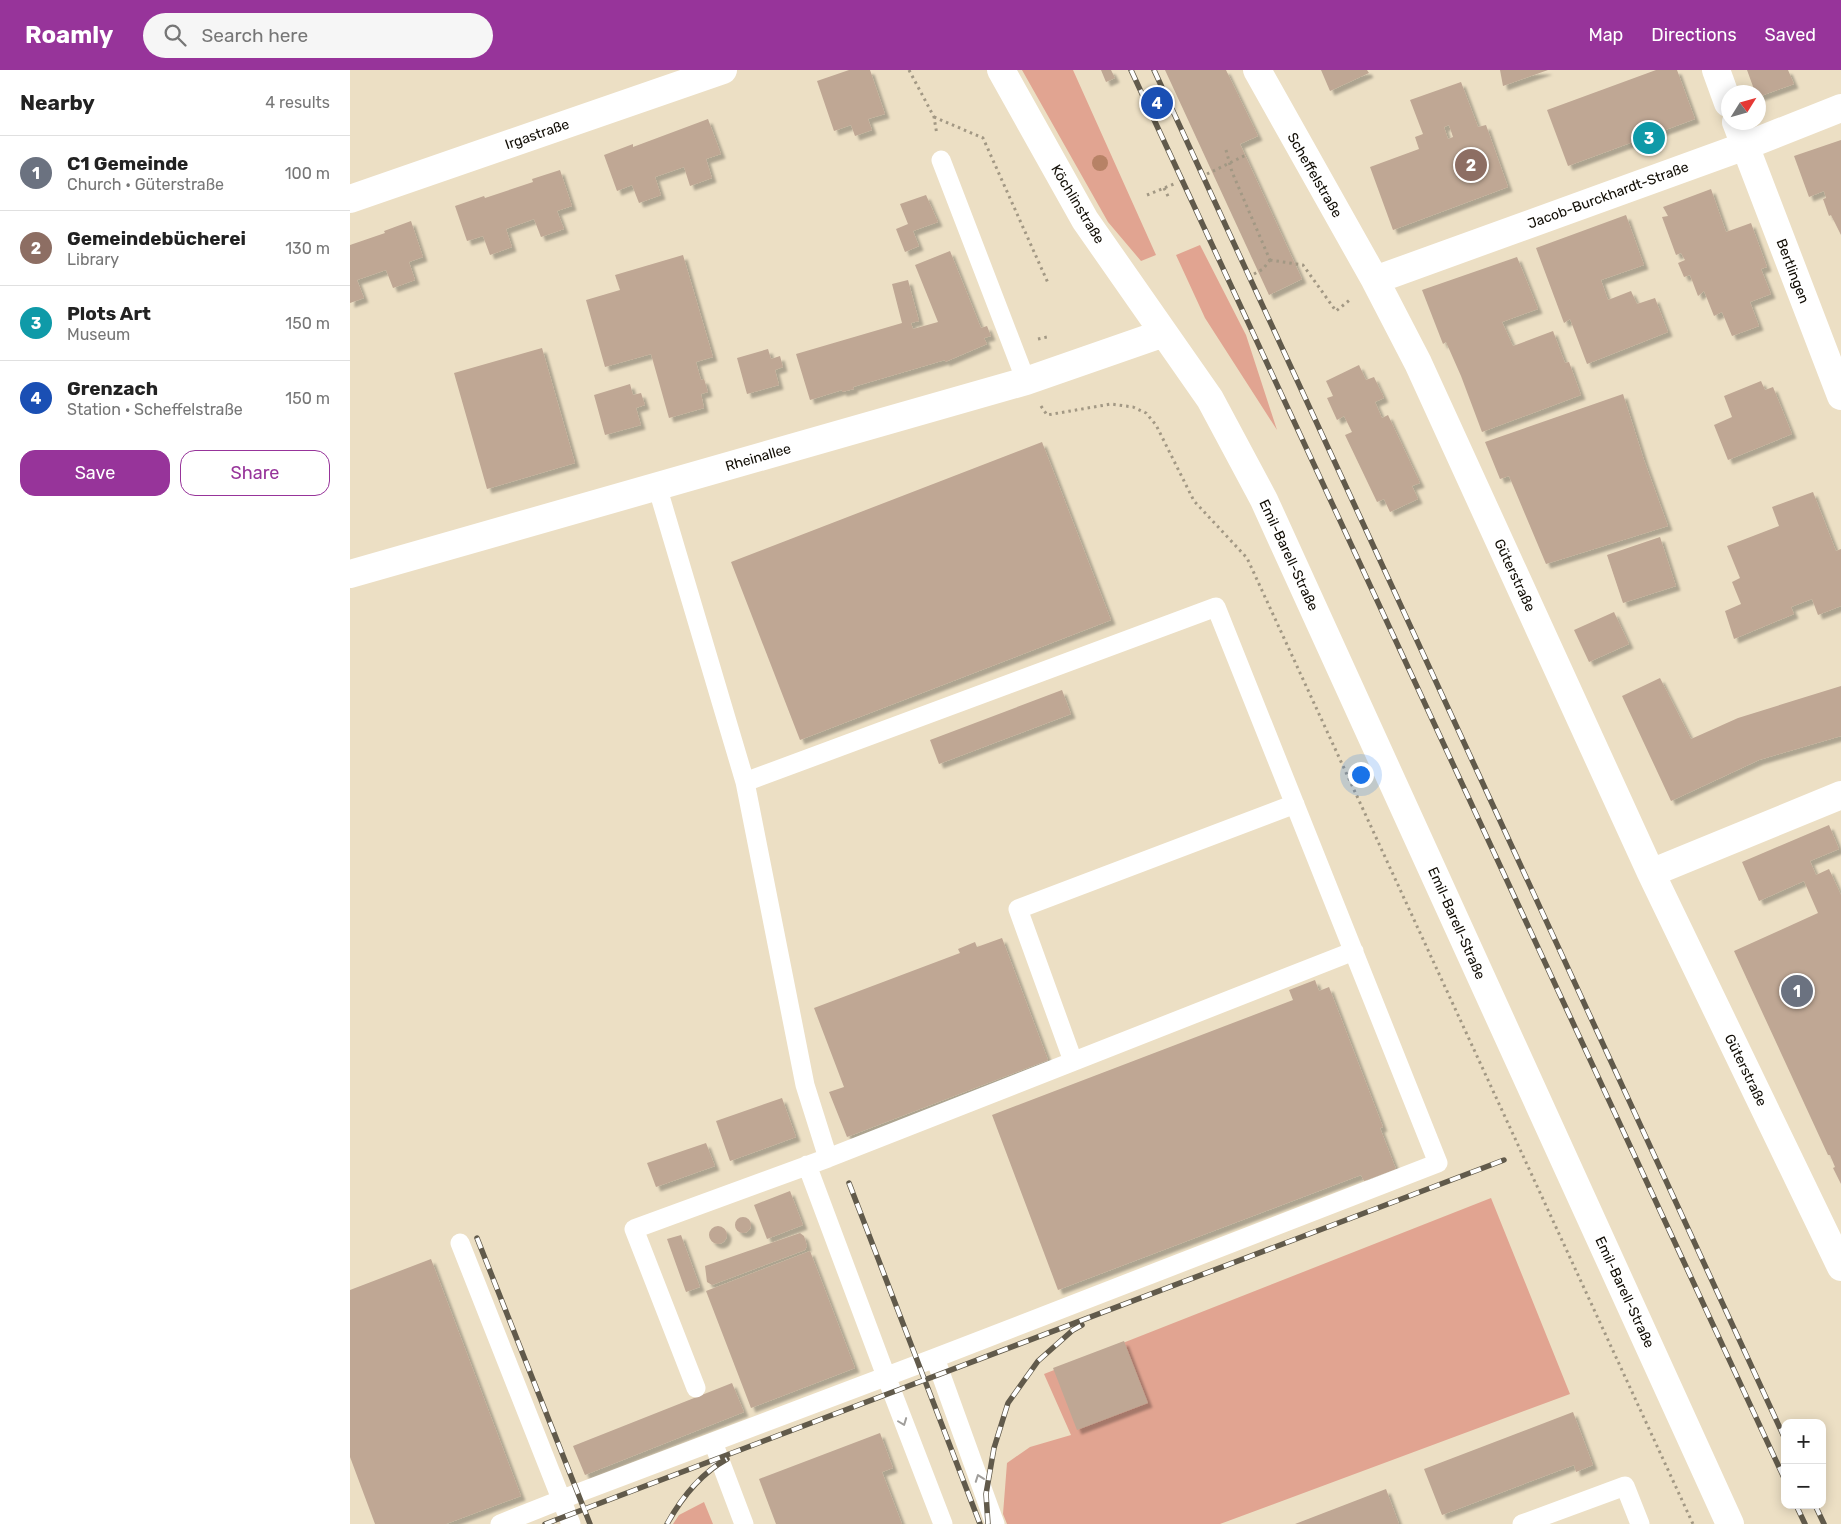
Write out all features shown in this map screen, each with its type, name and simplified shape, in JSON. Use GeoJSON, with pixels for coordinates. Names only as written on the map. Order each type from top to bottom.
{"type":"FeatureCollection","features":[{"type":"Feature","properties":{"kind":"street","name":"Irgastraße"},"geometry":{"type":"LineString","coordinates":[[350,199],[723,70]]}},
{"type":"Feature","properties":{"kind":"street","name":"Köchlinstraße"},"geometry":{"type":"LineString","coordinates":[[1001,70],[1085,220],[1164,333]]}},
{"type":"Feature","properties":{"kind":"street","name":"Scheffelstraße"},"geometry":{"type":"LineString","coordinates":[[1256,70],[1375,280]]}},
{"type":"Feature","properties":{"kind":"street"},"geometry":{"type":"LineString","coordinates":[[1716,70],[1721,85]]}},
{"type":"Feature","properties":{"kind":"street","name":"Jacob-Burckhardt-Straße"},"geometry":{"type":"LineString","coordinates":[[1375,280],[1740,134],[1841,108]]}},
{"type":"Feature","properties":{"kind":"street","name":"Bertlingen"},"geometry":{"type":"LineString","coordinates":[[1740,134],[1841,396]]}},
{"type":"Feature","properties":{"kind":"street","name":"Güterstraße"},"geometry":{"type":"LineString","coordinates":[[1375,280],[1418,363],[1651,873],[1841,1267]]}},
{"type":"Feature","properties":{"kind":"street","name":"Rheinallee"},"geometry":{"type":"LineString","coordinates":[[350,574],[1026,381],[1164,333]]}},
{"type":"Feature","properties":{"kind":"street","name":"Emil-Barell-Straße"},"geometry":{"type":"LineString","coordinates":[[1164,333],[1210,399],[1264,500],[1730,1524]]}},
{"type":"Feature","properties":{"kind":"street"},"geometry":{"type":"LineString","coordinates":[[1651,873],[1841,795]]}},
{"type":"Feature","properties":{"kind":"lane"},"geometry":{"type":"LineString","coordinates":[[941,160],[1026,381]]}},
{"type":"Feature","properties":{"kind":"lane"},"geometry":{"type":"LineString","coordinates":[[657,486],[746,782],[805,1085],[828,1158]]}},
{"type":"Feature","properties":{"kind":"lane"},"geometry":{"type":"LineString","coordinates":[[500,1524],[1438,1163],[1216,607],[746,782]]}},
{"type":"Feature","properties":{"kind":"lane"},"geometry":{"type":"LineString","coordinates":[[1073,1061],[1018,909],[1295,804]]}},
{"type":"Feature","properties":{"kind":"lane"},"geometry":{"type":"LineString","coordinates":[[696,1388],[634,1229],[828,1158],[1354,951]]}},
{"type":"Feature","properties":{"kind":"lane"},"geometry":{"type":"LineString","coordinates":[[807,1165],[943,1524]]}},
{"type":"Feature","properties":{"kind":"lane"},"geometry":{"type":"LineString","coordinates":[[460,1243],[571,1524]]}},
{"type":"Feature","properties":{"kind":"lane"},"geometry":{"type":"LineString","coordinates":[[934,1358],[995,1524]]}},
{"type":"Feature","properties":{"kind":"lane"},"geometry":{"type":"LineString","coordinates":[[712,1442],[744,1524]]}},
{"type":"Feature","properties":{"kind":"lane"},"geometry":{"type":"LineString","coordinates":[[1522,1524],[1625,1486],[1640,1524]]}},
{"type":"Feature","properties":{"kind":"path"},"geometry":{"type":"LineString","coordinates":[[909,70],[934,117],[983,138],[1048,282]]}},
{"type":"Feature","properties":{"kind":"path"},"geometry":{"type":"LineString","coordinates":[[1226,150],[1229,163],[1270,260]]}},
{"type":"Feature","properties":{"kind":"path"},"geometry":{"type":"LineString","coordinates":[[1207,174],[1246,155]]}},
{"type":"Feature","properties":{"kind":"path"},"geometry":{"type":"LineString","coordinates":[[1147,195],[1174,184]]}},
{"type":"Feature","properties":{"kind":"path"},"geometry":{"type":"LineString","coordinates":[[1164,188],[1169,198]]}},
{"type":"Feature","properties":{"kind":"path"},"geometry":{"type":"LineString","coordinates":[[1270,260],[1303,265],[1336,311],[1375,280]]}},
{"type":"Feature","properties":{"kind":"path"},"geometry":{"type":"LineString","coordinates":[[1254,274],[1264,269],[1270,260]]}},
{"type":"Feature","properties":{"kind":"path"},"geometry":{"type":"LineString","coordinates":[[1026,381],[1047,415],[1111,404],[1132,407],[1146,414],[1156,425],[1194,501],[1248,558],[1693,1524]]}},
{"type":"Feature","properties":{"kind":"shaded area"},"geometry":{"type":"Polygon","coordinates":[[[1022,70],[1073,70],[1156,255],[1141,261],[1108,222],[1022,70]]]}},
{"type":"Feature","properties":{"kind":"shaded area"},"geometry":{"type":"Polygon","coordinates":[[[1200,245],[1246,335],[1277,430],[1205,318],[1176,255],[1200,245]]]}},
{"type":"Feature","properties":{"kind":"shaded area"},"geometry":{"type":"Polygon","coordinates":[[[1491,1198],[1570,1394],[1220,1524],[1007,1524],[1003,1514],[1007,1463],[1030,1447],[1071,1435],[1044,1374],[1491,1198]]]}},
{"type":"Feature","properties":{"kind":"shaded area"},"geometry":{"type":"Polygon","coordinates":[[[704,1502],[713,1524],[673,1524],[679,1515],[704,1502]]]}},
{"type":"Feature","properties":{"kind":"building"},"geometry":{"type":"Polygon","coordinates":[[[849,70],[870,70],[885,114],[868,119],[872,130],[855,136],[851,125],[834,131],[817,81],[849,70]]]}},
{"type":"Feature","properties":{"kind":"building"},"geometry":{"type":"Polygon","coordinates":[[[1101,70],[1111,70],[1115,78],[1106,82],[1101,70]]]}},
{"type":"Feature","properties":{"kind":"building"},"geometry":{"type":"Polygon","coordinates":[[[1165,70],[1226,70],[1258,136],[1240,144],[1302,279],[1269,295],[1165,70]]]}},
{"type":"Feature","properties":{"kind":"building"},"geometry":{"type":"Polygon","coordinates":[[[1321,70],[1367,70],[1369,73],[1330,91],[1321,70]]]}},
{"type":"Feature","properties":{"kind":"building"},"geometry":{"type":"Polygon","coordinates":[[[1500,70],[1548,70],[1503,86],[1500,70]]]}},
{"type":"Feature","properties":{"kind":"building"},"geometry":{"type":"Polygon","coordinates":[[[1656,70],[1677,70],[1695,119],[1568,166],[1547,110],[1656,70]]]}},
{"type":"Feature","properties":{"kind":"building"},"geometry":{"type":"Polygon","coordinates":[[[1747,70],[1788,70],[1794,84],[1766,94],[1766,85],[1752,85],[1747,70]]]}},
{"type":"Feature","properties":{"kind":"building"},"geometry":{"type":"Polygon","coordinates":[[[1461,82],[1478,127],[1486,125],[1508,187],[1393,230],[1370,167],[1419,149],[1415,137],[1423,134],[1410,100],[1461,82]],[[1449,125],[1444,127],[1448,139],[1453,137],[1449,125]]]}},
{"type":"Feature","properties":{"kind":"building"},"geometry":{"type":"Polygon","coordinates":[[[708,119],[721,154],[706,159],[712,178],[690,186],[684,167],[655,177],[661,195],[639,203],[632,185],[617,191],[604,155],[633,144],[633,147],[708,119]]]}},
{"type":"Feature","properties":{"kind":"building"},"geometry":{"type":"Polygon","coordinates":[[[1841,140],[1841,235],[1831,215],[1829,216],[1823,199],[1826,198],[1824,191],[1809,197],[1794,156],[1841,140]]]}},
{"type":"Feature","properties":{"kind":"building"},"geometry":{"type":"Polygon","coordinates":[[[560,170],[572,206],[557,211],[564,229],[541,237],[534,219],[506,229],[512,247],[490,255],[483,236],[467,241],[455,206],[533,182],[532,179],[560,170]]]}},
{"type":"Feature","properties":{"kind":"building"},"geometry":{"type":"Polygon","coordinates":[[[1711,189],[1726,232],[1751,223],[1767,267],[1761,269],[1771,294],[1750,302],[1759,326],[1732,336],[1722,312],[1714,316],[1704,291],[1698,296],[1690,275],[1684,277],[1678,263],[1685,260],[1681,253],[1676,255],[1662,217],[1668,216],[1663,207],[1711,189]]]}},
{"type":"Feature","properties":{"kind":"building"},"geometry":{"type":"Polygon","coordinates":[[[926,195],[938,222],[913,231],[919,246],[905,252],[896,229],[908,224],[900,204],[926,195]]]}},
{"type":"Feature","properties":{"kind":"building"},"geometry":{"type":"Polygon","coordinates":[[[1626,215],[1644,265],[1601,280],[1608,300],[1631,291],[1637,304],[1655,298],[1668,332],[1587,364],[1570,319],[1564,323],[1536,248],[1626,215]]]}},
{"type":"Feature","properties":{"kind":"building"},"geometry":{"type":"Polygon","coordinates":[[[411,221],[423,257],[409,262],[415,280],[393,288],[386,270],[357,280],[364,298],[350,303],[350,245],[385,233],[384,231],[411,221]]]}},
{"type":"Feature","properties":{"kind":"building"},"geometry":{"type":"Polygon","coordinates":[[[950,251],[981,328],[987,326],[991,336],[984,338],[987,344],[945,362],[945,360],[853,387],[854,389],[842,392],[842,390],[810,400],[796,354],[902,323],[892,284],[908,280],[919,321],[911,323],[913,329],[938,322],[915,265],[950,251]]]}},
{"type":"Feature","properties":{"kind":"building"},"geometry":{"type":"Polygon","coordinates":[[[683,255],[713,357],[696,362],[701,380],[704,379],[708,392],[701,394],[704,408],[669,418],[651,354],[605,367],[586,300],[620,290],[615,275],[683,255]]]}},
{"type":"Feature","properties":{"kind":"building"},"geometry":{"type":"Polygon","coordinates":[[[1517,257],[1538,309],[1502,322],[1513,346],[1553,331],[1565,363],[1569,362],[1581,395],[1482,432],[1461,376],[1446,342],[1443,344],[1422,290],[1517,257]]]}},
{"type":"Feature","properties":{"kind":"building"},"geometry":{"type":"Polygon","coordinates":[[[542,348],[575,463],[487,489],[454,373],[542,348]]]}},
{"type":"Feature","properties":{"kind":"building"},"geometry":{"type":"Polygon","coordinates":[[[768,349],[771,359],[780,356],[783,367],[775,370],[779,385],[747,394],[737,358],[768,349]]]}},
{"type":"Feature","properties":{"kind":"building"},"geometry":{"type":"Polygon","coordinates":[[[1359,365],[1366,380],[1374,377],[1384,398],[1375,402],[1382,418],[1388,415],[1420,483],[1412,486],[1418,499],[1390,512],[1384,499],[1377,502],[1345,435],[1352,432],[1344,416],[1337,420],[1327,398],[1333,396],[1326,381],[1359,365]]]}},
{"type":"Feature","properties":{"kind":"building"},"geometry":{"type":"Polygon","coordinates":[[[1761,381],[1765,390],[1773,387],[1792,434],[1728,460],[1714,425],[1732,417],[1724,396],[1761,381]]]}},
{"type":"Feature","properties":{"kind":"building"},"geometry":{"type":"Polygon","coordinates":[[[630,384],[633,395],[641,393],[645,405],[636,408],[641,425],[605,435],[594,395],[630,384]]]}},
{"type":"Feature","properties":{"kind":"building"},"geometry":{"type":"Polygon","coordinates":[[[1623,394],[1668,526],[1546,564],[1509,476],[1500,479],[1485,442],[1623,394]]]}},
{"type":"Feature","properties":{"kind":"building"},"geometry":{"type":"Polygon","coordinates":[[[1042,442],[1111,620],[800,740],[731,562],[1042,442]]]}},
{"type":"Feature","properties":{"kind":"building"},"geometry":{"type":"Polygon","coordinates":[[[1813,492],[1836,551],[1841,549],[1841,606],[1818,615],[1812,599],[1791,607],[1794,614],[1734,639],[1725,611],[1741,604],[1732,582],[1740,578],[1727,546],[1779,526],[1772,507],[1813,492]]]}},
{"type":"Feature","properties":{"kind":"building"},"geometry":{"type":"Polygon","coordinates":[[[1660,537],[1676,586],[1623,603],[1607,555],[1660,537]]]}},
{"type":"Feature","properties":{"kind":"building"},"geometry":{"type":"Polygon","coordinates":[[[1614,612],[1629,644],[1589,662],[1574,630],[1614,612]]]}},
{"type":"Feature","properties":{"kind":"building"},"geometry":{"type":"Polygon","coordinates":[[[1660,678],[1691,739],[1738,718],[1841,686],[1841,736],[1759,760],[1671,801],[1622,696],[1660,678]]]}},
{"type":"Feature","properties":{"kind":"building"},"geometry":{"type":"Polygon","coordinates":[[[1062,690],[1071,714],[939,764],[930,740],[1062,690]]]}},
{"type":"Feature","properties":{"kind":"building"},"geometry":{"type":"Polygon","coordinates":[[[1829,825],[1839,849],[1810,861],[1816,875],[1829,869],[1841,895],[1841,1184],[1833,1168],[1835,1167],[1830,1155],[1828,1155],[1734,951],[1818,913],[1804,881],[1759,901],[1742,862],[1829,825]]]}},
{"type":"Feature","properties":{"kind":"building"},"geometry":{"type":"Polygon","coordinates":[[[1002,938],[1048,1060],[847,1137],[829,1092],[844,1087],[814,1008],[960,953],[958,949],[975,942],[977,947],[1002,938]]]}},
{"type":"Feature","properties":{"kind":"building"},"geometry":{"type":"Polygon","coordinates":[[[1315,980],[1319,991],[1329,987],[1383,1127],[1380,1128],[1396,1169],[1364,1181],[1361,1175],[1058,1290],[992,1115],[1293,1000],[1289,990],[1315,980]]]}},
{"type":"Feature","properties":{"kind":"building"},"geometry":{"type":"Polygon","coordinates":[[[782,1098],[796,1137],[730,1161],[716,1121],[782,1098]]]}},
{"type":"Feature","properties":{"kind":"building"},"geometry":{"type":"Polygon","coordinates":[[[706,1143],[715,1166],[656,1187],[647,1163],[706,1143]]]}},
{"type":"Feature","properties":{"kind":"building"},"geometry":{"type":"Polygon","coordinates":[[[790,1191],[803,1225],[767,1239],[754,1205],[790,1191]]]}},
{"type":"Feature","properties":{"kind":"building"},"geometry":{"type":"Polygon","coordinates":[[[740,1217],[746,1217],[751,1222],[749,1231],[740,1233],[735,1228],[735,1222],[740,1217]]]}},
{"type":"Feature","properties":{"kind":"building"},"geometry":{"type":"Polygon","coordinates":[[[718,1226],[724,1229],[727,1235],[724,1241],[718,1244],[712,1241],[709,1235],[712,1229],[718,1226]]]}},
{"type":"Feature","properties":{"kind":"building"},"geometry":{"type":"Polygon","coordinates":[[[800,1233],[804,1236],[807,1246],[805,1250],[712,1285],[707,1282],[705,1266],[800,1233]]]}},
{"type":"Feature","properties":{"kind":"building"},"geometry":{"type":"Polygon","coordinates":[[[681,1235],[700,1287],[686,1292],[667,1239],[681,1235]]]}},
{"type":"Feature","properties":{"kind":"building"},"geometry":{"type":"Polygon","coordinates":[[[810,1251],[855,1368],[751,1408],[706,1291],[810,1251]]]}},
{"type":"Feature","properties":{"kind":"building"},"geometry":{"type":"Polygon","coordinates":[[[431,1259],[521,1496],[446,1524],[375,1524],[350,1457],[350,1290],[431,1259]]]}},
{"type":"Feature","properties":{"kind":"building"},"geometry":{"type":"Polygon","coordinates":[[[1124,1341],[1148,1403],[1077,1430],[1053,1368],[1124,1341]]]}},
{"type":"Feature","properties":{"kind":"building"},"geometry":{"type":"Polygon","coordinates":[[[732,1383],[744,1412],[585,1475],[573,1446],[732,1383]]]}},
{"type":"Feature","properties":{"kind":"building"},"geometry":{"type":"Polygon","coordinates":[[[1573,1412],[1593,1465],[1576,1472],[1574,1465],[1442,1515],[1424,1469],[1573,1412]]]}},
{"type":"Feature","properties":{"kind":"building"},"geometry":{"type":"Polygon","coordinates":[[[880,1433],[893,1468],[882,1472],[902,1524],[776,1524],[759,1479],[880,1433]]]}},
{"type":"Feature","properties":{"kind":"building"},"geometry":{"type":"Polygon","coordinates":[[[1386,1489],[1399,1524],[1295,1524],[1386,1489]]]}},
{"type":"Feature","properties":{"kind":"railway"},"geometry":{"type":"LineString","coordinates":[[1131,70],[1781,1471]]}},
{"type":"Feature","properties":{"kind":"railway"},"geometry":{"type":"LineString","coordinates":[[1154,70],[1781,1430]]}},
{"type":"Feature","properties":{"kind":"railway"},"geometry":{"type":"LineString","coordinates":[[545,1524],[1504,1160]]}},
{"type":"Feature","properties":{"kind":"railway"},"geometry":{"type":"LineString","coordinates":[[849,1183],[980,1524]]}},
{"type":"Feature","properties":{"kind":"railway"},"geometry":{"type":"LineString","coordinates":[[477,1238],[590,1524]]}},
{"type":"Feature","properties":{"kind":"railway"},"geometry":{"type":"LineString","coordinates":[[988,1524],[986,1494],[994,1448],[1008,1403],[1038,1361],[1073,1330],[1082,1325]]}},
{"type":"Feature","properties":{"kind":"railway"},"geometry":{"type":"LineString","coordinates":[[667,1524],[692,1487],[708,1472],[727,1459]]}},
{"type":"Feature","properties":{"kind":"railway"},"geometry":{"type":"LineString","coordinates":[[1798,1509],[1805,1524]]}},
{"type":"Feature","properties":{"kind":"railway"},"geometry":{"type":"LineString","coordinates":[[1817,1509],[1824,1524]]}},
{"type":"Feature","properties":{"kind":"place","name":"Grenzach"},"geometry":{"type":"Point","coordinates":[1157,103]}},
{"type":"Feature","properties":{"kind":"place","name":"Plots Art"},"geometry":{"type":"Point","coordinates":[1649,138]}},
{"type":"Feature","properties":{"kind":"place","name":"Gemeindebücherei"},"geometry":{"type":"Point","coordinates":[1471,165]}},
{"type":"Feature","properties":{"kind":"place","name":"C1 Gemeinde"},"geometry":{"type":"Point","coordinates":[1797,991]}}]}
